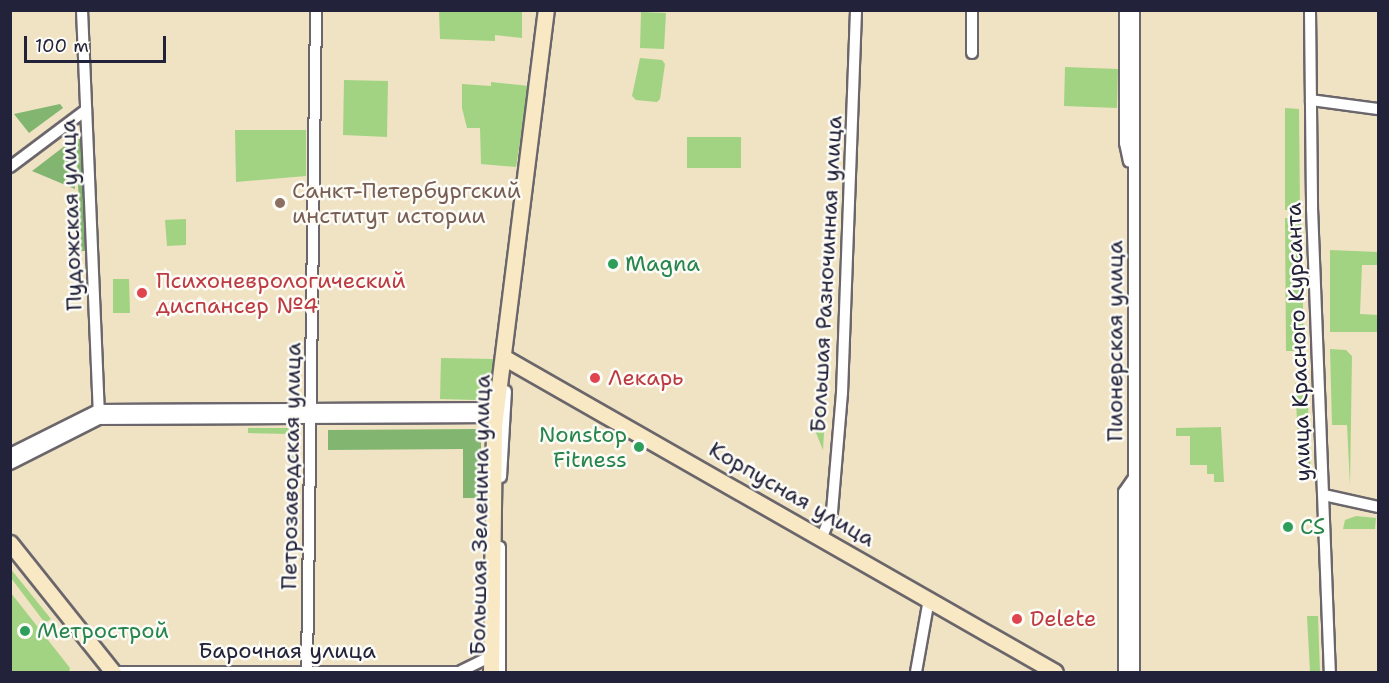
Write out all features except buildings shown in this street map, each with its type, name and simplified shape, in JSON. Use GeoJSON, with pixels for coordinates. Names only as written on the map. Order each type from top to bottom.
{"type":"FeatureCollection","features":[{"type":"Feature","properties":{"kind":"main road","name":"Большая Зеленина улица"},"geometry":{"type":"LineString","coordinates":[[491,672],[495,413],[505,358],[546,10]]}},
{"type":"Feature","properties":{"kind":"main road","name":"Корпусная улица"},"geometry":{"type":"LineString","coordinates":[[505,358],[822,537],[1047,670]]}},
{"type":"Feature","properties":{"kind":"main road"},"geometry":{"type":"LineString","coordinates":[[10,543],[112,672]]}},
{"type":"Feature","properties":{"kind":"main road"},"geometry":{"type":"LineString","coordinates":[[10,558],[100,672]]}},
{"type":"Feature","properties":{"kind":"street","name":"Пудожская улица"},"geometry":{"type":"LineString","coordinates":[[82,10],[98,414]]}},
{"type":"Feature","properties":{"kind":"street","name":"Петрозаводская улица"},"geometry":{"type":"LineString","coordinates":[[307,670],[316,10]]}},
{"type":"Feature","properties":{"kind":"street","name":"Большая Разночинная улица"},"geometry":{"type":"LineString","coordinates":[[822,537],[832,512],[844,354],[856,10]]}},
{"type":"Feature","properties":{"kind":"street"},"geometry":{"type":"LineString","coordinates":[[972,10],[972,53]]}},
{"type":"Feature","properties":{"kind":"street"},"geometry":{"type":"LineString","coordinates":[[1125,10],[1125,143],[1129,180],[1134,195]]}},
{"type":"Feature","properties":{"kind":"street","name":"Пионерская улица"},"geometry":{"type":"LineString","coordinates":[[1134,10],[1134,672]]}},
{"type":"Feature","properties":{"kind":"street","name":"улица Красного Курсанта"},"geometry":{"type":"LineString","coordinates":[[1310,10],[1330,672]]}},
{"type":"Feature","properties":{"kind":"street"},"geometry":{"type":"LineString","coordinates":[[1311,100],[1378,110]]}},
{"type":"Feature","properties":{"kind":"street"},"geometry":{"type":"LineString","coordinates":[[10,167],[86,110]]}},
{"type":"Feature","properties":{"kind":"street","name":"Большая Зеленина улица"},"geometry":{"type":"LineString","coordinates":[[500,672],[505,358]]}},
{"type":"Feature","properties":{"kind":"street"},"geometry":{"type":"LineString","coordinates":[[10,454],[98,414],[495,413]]}},
{"type":"Feature","properties":{"kind":"street"},"geometry":{"type":"LineString","coordinates":[[10,464],[98,414]]}},
{"type":"Feature","properties":{"kind":"street"},"geometry":{"type":"LineString","coordinates":[[1124,672],[1124,492],[1134,478]]}},
{"type":"Feature","properties":{"kind":"street"},"geometry":{"type":"LineString","coordinates":[[1324,495],[1378,507]]}},
{"type":"Feature","properties":{"kind":"street"},"geometry":{"type":"LineString","coordinates":[[916,672],[929,599]]}},
{"type":"Feature","properties":{"kind":"street","name":"Барочная улица"},"geometry":{"type":"LineString","coordinates":[[112,672],[307,670],[464,672],[492,656]]}},
{"type":"Feature","properties":{"kind":"green space"},"geometry":{"type":"Polygon","coordinates":[[[439,11],[522,11],[522,38],[495,35],[495,41],[440,39],[439,11]]]}},
{"type":"Feature","properties":{"kind":"green space"},"geometry":{"type":"Polygon","coordinates":[[[641,12],[666,13],[664,49],[640,48],[641,12]]]}},
{"type":"Feature","properties":{"kind":"green space"},"geometry":{"type":"Polygon","coordinates":[[[640,58],[662,60],[665,64],[660,99],[657,102],[636,100],[632,96],[640,58]]]}},
{"type":"Feature","properties":{"kind":"green space"},"geometry":{"type":"Polygon","coordinates":[[[1065,67],[1118,69],[1117,108],[1064,106],[1065,67]]]}},
{"type":"Feature","properties":{"kind":"green space"},"geometry":{"type":"Polygon","coordinates":[[[344,80],[388,81],[387,137],[343,135],[344,80]]]}},
{"type":"Feature","properties":{"kind":"green space"},"geometry":{"type":"Polygon","coordinates":[[[491,82],[529,86],[516,167],[481,164],[480,128],[467,128],[462,108],[462,84],[491,86],[491,82]]]}},
{"type":"Feature","properties":{"kind":"green space"},"geometry":{"type":"Polygon","coordinates":[[[60,104],[63,108],[29,133],[14,114],[60,104]]]}},
{"type":"Feature","properties":{"kind":"green space"},"geometry":{"type":"Polygon","coordinates":[[[1285,108],[1299,109],[1300,210],[1285,210],[1285,108]]]}},
{"type":"Feature","properties":{"kind":"green space"},"geometry":{"type":"Polygon","coordinates":[[[235,130],[306,130],[306,176],[236,182],[235,130]]]}},
{"type":"Feature","properties":{"kind":"green space"},"geometry":{"type":"Polygon","coordinates":[[[687,137],[741,137],[741,168],[687,168],[687,137]]]}},
{"type":"Feature","properties":{"kind":"green space"},"geometry":{"type":"Polygon","coordinates":[[[76,139],[81,139],[86,251],[81,251],[76,139]]]}},
{"type":"Feature","properties":{"kind":"green space"},"geometry":{"type":"Polygon","coordinates":[[[72,142],[75,189],[32,171],[72,142]]]}},
{"type":"Feature","properties":{"kind":"green space"},"geometry":{"type":"Polygon","coordinates":[[[1285,218],[1301,218],[1304,351],[1286,351],[1285,218]]]}},
{"type":"Feature","properties":{"kind":"green space"},"geometry":{"type":"Polygon","coordinates":[[[186,219],[186,245],[167,246],[165,220],[186,219]]]}},
{"type":"Feature","properties":{"kind":"green space"},"geometry":{"type":"Polygon","coordinates":[[[1330,250],[1378,252],[1378,265],[1362,265],[1360,314],[1378,315],[1378,332],[1330,332],[1330,250]]]}},
{"type":"Feature","properties":{"kind":"green space"},"geometry":{"type":"Polygon","coordinates":[[[113,279],[129,279],[130,313],[113,313],[113,279]]]}},
{"type":"Feature","properties":{"kind":"green space"},"geometry":{"type":"Polygon","coordinates":[[[1330,349],[1346,350],[1352,356],[1350,486],[1347,425],[1332,425],[1330,349]]]}},
{"type":"Feature","properties":{"kind":"green space"},"geometry":{"type":"Polygon","coordinates":[[[441,358],[494,359],[492,385],[476,400],[440,399],[441,358]]]}},
{"type":"Feature","properties":{"kind":"green space"},"geometry":{"type":"Polygon","coordinates":[[[1307,382],[1311,476],[1300,477],[1295,383],[1307,382]]]}},
{"type":"Feature","properties":{"kind":"green space"},"geometry":{"type":"Polygon","coordinates":[[[826,398],[823,450],[812,423],[826,398]]]}},
{"type":"Feature","properties":{"kind":"green space"},"geometry":{"type":"Polygon","coordinates":[[[1221,427],[1224,482],[1214,482],[1214,474],[1207,474],[1207,465],[1190,465],[1190,436],[1176,436],[1176,428],[1221,427]]]}},
{"type":"Feature","properties":{"kind":"green space"},"geometry":{"type":"Polygon","coordinates":[[[248,428],[295,428],[295,465],[289,465],[289,434],[248,433],[248,428]]]}},
{"type":"Feature","properties":{"kind":"green space"},"geometry":{"type":"Polygon","coordinates":[[[481,429],[481,498],[463,498],[463,449],[328,450],[328,430],[481,429]]]}},
{"type":"Feature","properties":{"kind":"green space"},"geometry":{"type":"Polygon","coordinates":[[[1356,516],[1376,518],[1375,529],[1343,529],[1345,520],[1356,516]]]}},
{"type":"Feature","properties":{"kind":"green space"},"geometry":{"type":"Polygon","coordinates":[[[10,568],[51,619],[45,623],[11,578],[10,568]]]}},
{"type":"Feature","properties":{"kind":"green space","name":"Метрострой"},"geometry":{"type":"Polygon","coordinates":[[[11,593],[70,668],[69,672],[11,672],[11,593]]]}},
{"type":"Feature","properties":{"kind":"green space"},"geometry":{"type":"Polygon","coordinates":[[[1307,616],[1318,616],[1320,672],[1310,672],[1307,616]]]}},
{"type":"Feature","properties":{"kind":"place","name":"Санкт-Петербургский институт истории"},"geometry":{"type":"Point","coordinates":[280,203]}},
{"type":"Feature","properties":{"kind":"place","name":"Magna"},"geometry":{"type":"Point","coordinates":[613,264]}},
{"type":"Feature","properties":{"kind":"place","name":"Психоневрологический диспансер №4"},"geometry":{"type":"Point","coordinates":[142,293]}},
{"type":"Feature","properties":{"kind":"place","name":"Лекарь"},"geometry":{"type":"Point","coordinates":[595,378]}},
{"type":"Feature","properties":{"kind":"place","name":"Nonstop Fitness"},"geometry":{"type":"Point","coordinates":[639,447]}},
{"type":"Feature","properties":{"kind":"place","name":"CS"},"geometry":{"type":"Point","coordinates":[1288,527]}},
{"type":"Feature","properties":{"kind":"place","name":"Delete"},"geometry":{"type":"Point","coordinates":[1017,619]}},
{"type":"Feature","properties":{"kind":"place","name":"Метрострой"},"geometry":{"type":"Point","coordinates":[25,631]}}]}
